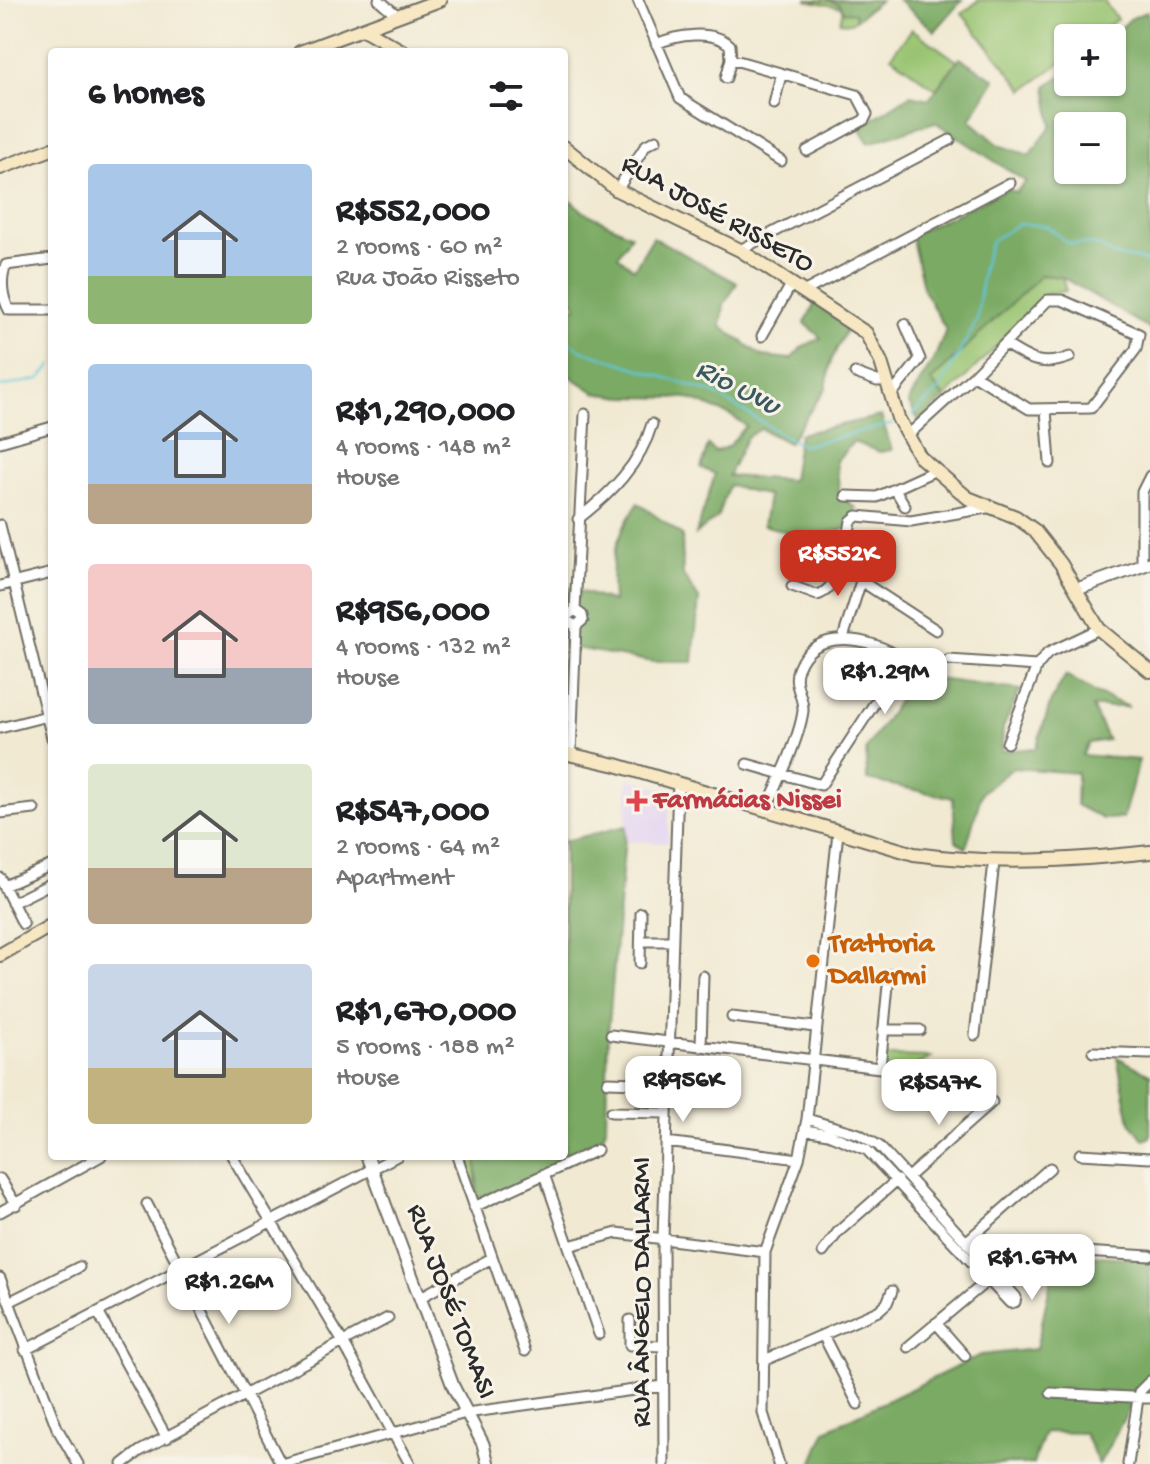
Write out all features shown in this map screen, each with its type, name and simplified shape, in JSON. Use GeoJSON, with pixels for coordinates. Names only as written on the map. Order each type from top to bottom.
{"type":"FeatureCollection","features":[{"type":"Feature","properties":{"kind":"main road"},"geometry":{"type":"LineString","coordinates":[[311,48],[440,0]]}},
{"type":"Feature","properties":{"kind":"main road"},"geometry":{"type":"LineString","coordinates":[[363,29],[397,48]]}},
{"type":"Feature","properties":{"kind":"main road"},"geometry":{"type":"LineString","coordinates":[[0,168],[48,150]]}},
{"type":"Feature","properties":{"kind":"main road","name":"RUA JOSÉ RISSETO"},"geometry":{"type":"LineString","coordinates":[[568,150],[617,190],[740,250],[866,333],[907,436],[934,471],[968,498],[995,507],[1034,530],[1077,589],[1099,629],[1150,671]]}},
{"type":"Feature","properties":{"kind":"main road"},"geometry":{"type":"LineString","coordinates":[[568,754],[914,854],[994,862],[1047,862],[1150,852]]}},
{"type":"Feature","properties":{"kind":"main road"},"geometry":{"type":"LineString","coordinates":[[0,955],[48,927]]}},
{"type":"Feature","properties":{"kind":"street"},"geometry":{"type":"LineString","coordinates":[[379,0],[398,16]]}},
{"type":"Feature","properties":{"kind":"street"},"geometry":{"type":"LineString","coordinates":[[638,0],[680,98],[781,161]]}},
{"type":"Feature","properties":{"kind":"street"},"geometry":{"type":"LineString","coordinates":[[656,44],[677,35],[723,39],[730,45],[731,59],[726,78]]}},
{"type":"Feature","properties":{"kind":"street"},"geometry":{"type":"LineString","coordinates":[[731,59],[857,95],[867,108],[864,120],[807,151]]}},
{"type":"Feature","properties":{"kind":"street"},"geometry":{"type":"LineString","coordinates":[[774,104],[781,75]]}},
{"type":"Feature","properties":{"kind":"street"},"geometry":{"type":"LineString","coordinates":[[617,190],[646,145],[656,140]]}},
{"type":"Feature","properties":{"kind":"street"},"geometry":{"type":"LineString","coordinates":[[740,250],[950,140]]}},
{"type":"Feature","properties":{"kind":"street"},"geometry":{"type":"LineString","coordinates":[[805,291],[1010,183]]}},
{"type":"Feature","properties":{"kind":"street"},"geometry":{"type":"LineString","coordinates":[[48,260],[6,265],[1,272],[3,297],[9,310],[48,310]]}},
{"type":"Feature","properties":{"kind":"street"},"geometry":{"type":"LineString","coordinates":[[762,336],[792,283]]}},
{"type":"Feature","properties":{"kind":"street"},"geometry":{"type":"LineString","coordinates":[[907,436],[974,375],[1048,300],[1054,299],[1139,334],[1136,349],[1091,408],[1046,410],[1019,406],[974,375]]}},
{"type":"Feature","properties":{"kind":"street"},"geometry":{"type":"LineString","coordinates":[[891,395],[920,359],[905,324]]}},
{"type":"Feature","properties":{"kind":"street"},"geometry":{"type":"LineString","coordinates":[[1005,344],[1032,361],[1059,361],[1070,357]]}},
{"type":"Feature","properties":{"kind":"street"},"geometry":{"type":"LineString","coordinates":[[855,373],[877,381],[887,381]]}},
{"type":"Feature","properties":{"kind":"street"},"geometry":{"type":"LineString","coordinates":[[1046,410],[1050,463]]}},
{"type":"Feature","properties":{"kind":"street"},"geometry":{"type":"LineString","coordinates":[[568,740],[576,626],[582,615],[575,610],[585,414]]}},
{"type":"Feature","properties":{"kind":"street"},"geometry":{"type":"LineString","coordinates":[[578,519],[616,485],[637,458],[652,424]]}},
{"type":"Feature","properties":{"kind":"street"},"geometry":{"type":"LineString","coordinates":[[0,442],[48,428]]}},
{"type":"Feature","properties":{"kind":"street"},"geometry":{"type":"LineString","coordinates":[[846,496],[868,499],[934,471]]}},
{"type":"Feature","properties":{"kind":"street"},"geometry":{"type":"LineString","coordinates":[[1077,589],[1146,564],[1142,492],[1150,476]]}},
{"type":"Feature","properties":{"kind":"street"},"geometry":{"type":"LineString","coordinates":[[895,489],[905,506]]}},
{"type":"Feature","properties":{"kind":"street"},"geometry":{"type":"LineString","coordinates":[[792,586],[817,595],[825,591],[843,562],[851,521],[857,516],[911,521],[995,507]]}},
{"type":"Feature","properties":{"kind":"street"},"geometry":{"type":"LineString","coordinates":[[0,525],[48,711]]}},
{"type":"Feature","properties":{"kind":"street"},"geometry":{"type":"LineString","coordinates":[[843,638],[861,581],[858,560]]}},
{"type":"Feature","properties":{"kind":"street"},"geometry":{"type":"LineString","coordinates":[[0,586],[48,574]]}},
{"type":"Feature","properties":{"kind":"street"},"geometry":{"type":"LineString","coordinates":[[861,581],[936,630]]}},
{"type":"Feature","properties":{"kind":"street"},"geometry":{"type":"LineString","coordinates":[[1007,743],[1037,666],[1048,653],[1099,629]]}},
{"type":"Feature","properties":{"kind":"street"},"geometry":{"type":"LineString","coordinates":[[747,764],[782,774],[821,785],[874,704],[900,673],[901,658],[885,648],[843,638],[813,650],[798,669],[795,684],[803,712],[782,774],[765,811]]}},
{"type":"Feature","properties":{"kind":"street"},"geometry":{"type":"LineString","coordinates":[[949,660],[1037,666]]}},
{"type":"Feature","properties":{"kind":"street"},"geometry":{"type":"LineString","coordinates":[[0,728],[48,715]]}},
{"type":"Feature","properties":{"kind":"street","name":"RUA ÂNGELO DALLARMI"},"geometry":{"type":"LineString","coordinates":[[664,1464],[663,1239],[678,784]]}},
{"type":"Feature","properties":{"kind":"street"},"geometry":{"type":"LineString","coordinates":[[0,813],[34,809]]}},
{"type":"Feature","properties":{"kind":"street"},"geometry":{"type":"LineString","coordinates":[[779,1464],[763,1413],[765,1252],[799,1159],[806,1124],[838,832]]}},
{"type":"Feature","properties":{"kind":"street"},"geometry":{"type":"LineString","coordinates":[[975,1035],[994,862]]}},
{"type":"Feature","properties":{"kind":"street"},"geometry":{"type":"LineString","coordinates":[[23,924],[2,882],[48,866]]}},
{"type":"Feature","properties":{"kind":"street"},"geometry":{"type":"LineString","coordinates":[[12,903],[48,885]]}},
{"type":"Feature","properties":{"kind":"street"},"geometry":{"type":"LineString","coordinates":[[640,963],[641,913]]}},
{"type":"Feature","properties":{"kind":"street"},"geometry":{"type":"LineString","coordinates":[[641,941],[672,941]]}},
{"type":"Feature","properties":{"kind":"street"},"geometry":{"type":"LineString","coordinates":[[611,1035],[880,1068],[889,975],[921,975]]}},
{"type":"Feature","properties":{"kind":"street"},"geometry":{"type":"LineString","coordinates":[[701,1047],[703,976]]}},
{"type":"Feature","properties":{"kind":"street"},"geometry":{"type":"LineString","coordinates":[[732,1017],[815,1027]]}},
{"type":"Feature","properties":{"kind":"street"},"geometry":{"type":"LineString","coordinates":[[883,1030],[920,1030]]}},
{"type":"Feature","properties":{"kind":"street"},"geometry":{"type":"LineString","coordinates":[[1093,1052],[1150,1054]]}},
{"type":"Feature","properties":{"kind":"street"},"geometry":{"type":"LineString","coordinates":[[608,1082],[667,1084]]}},
{"type":"Feature","properties":{"kind":"street"},"geometry":{"type":"LineString","coordinates":[[908,1177],[992,1102]]}},
{"type":"Feature","properties":{"kind":"street"},"geometry":{"type":"LineString","coordinates":[[611,1112],[667,1113]]}},
{"type":"Feature","properties":{"kind":"street"},"geometry":{"type":"LineString","coordinates":[[806,1124],[845,1135],[879,1146],[908,1177],[931,1211],[987,1281],[1010,1303],[1015,1302],[1016,1297],[966,1242],[931,1211],[897,1180],[867,1150],[845,1135]]}},
{"type":"Feature","properties":{"kind":"street"},"geometry":{"type":"LineString","coordinates":[[666,1142],[799,1159]]}},
{"type":"Feature","properties":{"kind":"street"},"geometry":{"type":"LineString","coordinates":[[474,1207],[597,1150]]}},
{"type":"Feature","properties":{"kind":"street"},"geometry":{"type":"LineString","coordinates":[[1080,1154],[1150,1158]]}},
{"type":"Feature","properties":{"kind":"street"},"geometry":{"type":"LineString","coordinates":[[0,1212],[94,1160]]}},
{"type":"Feature","properties":{"kind":"street"},"geometry":{"type":"LineString","coordinates":[[234,1160],[344,1344],[410,1464]]}},
{"type":"Feature","properties":{"kind":"street","name":"RUA JOSÉ TOMASI"},"geometry":{"type":"LineString","coordinates":[[369,1160],[466,1413],[483,1444],[488,1464]]}},
{"type":"Feature","properties":{"kind":"street"},"geometry":{"type":"LineString","coordinates":[[25,1350],[390,1160]]}},
{"type":"Feature","properties":{"kind":"street"},"geometry":{"type":"LineString","coordinates":[[458,1160],[490,1259],[525,1351]]}},
{"type":"Feature","properties":{"kind":"street"},"geometry":{"type":"LineString","coordinates":[[966,1242],[1050,1168]]}},
{"type":"Feature","properties":{"kind":"street"},"geometry":{"type":"LineString","coordinates":[[544,1174],[599,1334]]}},
{"type":"Feature","properties":{"kind":"street"},"geometry":{"type":"LineString","coordinates":[[0,1179],[16,1205]]}},
{"type":"Feature","properties":{"kind":"street"},"geometry":{"type":"LineString","coordinates":[[823,1252],[838,1232],[897,1180]]}},
{"type":"Feature","properties":{"kind":"street"},"geometry":{"type":"LineString","coordinates":[[147,1204],[281,1464],[466,1413],[663,1386]]}},
{"type":"Feature","properties":{"kind":"street"},"geometry":{"type":"LineString","coordinates":[[569,1246],[617,1233],[765,1252]]}},
{"type":"Feature","properties":{"kind":"street"},"geometry":{"type":"LineString","coordinates":[[1067,1251],[1150,1256]]}},
{"type":"Feature","properties":{"kind":"street"},"geometry":{"type":"LineString","coordinates":[[421,1297],[490,1259]]}},
{"type":"Feature","properties":{"kind":"street"},"geometry":{"type":"LineString","coordinates":[[9,1302],[79,1267]]}},
{"type":"Feature","properties":{"kind":"street"},"geometry":{"type":"LineString","coordinates":[[0,1278],[57,1428],[78,1464]]}},
{"type":"Feature","properties":{"kind":"street"},"geometry":{"type":"LineString","coordinates":[[908,1347],[987,1281]]}},
{"type":"Feature","properties":{"kind":"street"},"geometry":{"type":"LineString","coordinates":[[765,1360],[878,1311],[887,1303],[892,1291]]}},
{"type":"Feature","properties":{"kind":"street"},"geometry":{"type":"LineString","coordinates":[[99,1314],[167,1438]]}},
{"type":"Feature","properties":{"kind":"street"},"geometry":{"type":"LineString","coordinates":[[123,1464],[140,1451],[388,1318]]}},
{"type":"Feature","properties":{"kind":"street"},"geometry":{"type":"LineString","coordinates":[[630,1320],[630,1345],[664,1346]]}},
{"type":"Feature","properties":{"kind":"street"},"geometry":{"type":"LineString","coordinates":[[936,1323],[965,1356]]}},
{"type":"Feature","properties":{"kind":"street"},"geometry":{"type":"LineString","coordinates":[[823,1335],[858,1404]]}},
{"type":"Feature","properties":{"kind":"street"},"geometry":{"type":"LineString","coordinates":[[1128,1464],[1138,1398],[1150,1381]]}},
{"type":"Feature","properties":{"kind":"street"},"geometry":{"type":"LineString","coordinates":[[1051,1393],[1150,1398]]}},
{"type":"Feature","properties":{"kind":"shaded area"},"geometry":{"type":"Polygon","coordinates":[[[628,778],[670,791],[668,843],[625,841],[628,778]]]}},
{"type":"Feature","properties":{"kind":"green space"},"geometry":{"type":"Polygon","coordinates":[[[806,0],[881,0],[851,23],[840,22],[843,8],[806,0]]]}},
{"type":"Feature","properties":{"kind":"green space"},"geometry":{"type":"Polygon","coordinates":[[[826,0],[880,0],[855,20],[855,13],[843,12],[839,4],[826,0]]]}},
{"type":"Feature","properties":{"kind":"green space"},"geometry":{"type":"Polygon","coordinates":[[[898,0],[962,0],[935,31],[898,0]]]}},
{"type":"Feature","properties":{"kind":"green space"},"geometry":{"type":"Polygon","coordinates":[[[979,0],[1103,0],[1117,19],[1111,24],[1054,24],[1054,68],[1024,90],[962,14],[979,0]]]}},
{"type":"Feature","properties":{"kind":"green space"},"geometry":{"type":"Polygon","coordinates":[[[1147,11],[1150,31],[1150,329],[1062,277],[1041,275],[931,381],[945,398],[919,421],[908,402],[935,357],[946,330],[924,291],[911,235],[1007,189],[1016,192],[1026,182],[935,122],[869,143],[859,128],[910,95],[929,99],[960,58],[995,79],[970,120],[999,145],[1029,155],[1052,126],[1046,86],[1054,81],[1054,96],[1126,96],[1125,24],[1147,11]]]}},
{"type":"Feature","properties":{"kind":"green space"},"geometry":{"type":"Polygon","coordinates":[[[912,29],[957,61],[936,89],[891,56],[912,29]]]}},
{"type":"Feature","properties":{"kind":"green space"},"geometry":{"type":"Polygon","coordinates":[[[568,198],[584,212],[631,235],[618,256],[634,269],[653,237],[737,283],[724,305],[721,326],[762,356],[791,359],[802,347],[821,338],[805,323],[815,303],[847,328],[831,361],[826,388],[788,443],[761,429],[747,437],[728,476],[792,480],[799,434],[881,416],[892,450],[880,452],[853,442],[836,461],[840,496],[856,508],[846,529],[804,537],[763,525],[768,496],[729,485],[718,517],[696,534],[715,474],[701,468],[708,445],[715,452],[729,446],[746,426],[732,416],[688,398],[623,397],[596,393],[568,375],[568,309],[577,307],[568,294],[568,198]]]}},
{"type":"Feature","properties":{"kind":"green space"},"geometry":{"type":"Polygon","coordinates":[[[1041,275],[1062,277],[1066,291],[1048,294],[945,398],[930,381],[1041,275]]]}},
{"type":"Feature","properties":{"kind":"green space"},"geometry":{"type":"Polygon","coordinates":[[[638,503],[682,535],[683,575],[699,599],[693,662],[653,662],[568,647],[568,587],[613,602],[613,561],[624,528],[638,503]]]}},
{"type":"Feature","properties":{"kind":"green space"},"geometry":{"type":"Polygon","coordinates":[[[1066,675],[1098,694],[1129,707],[1092,707],[1108,740],[1089,743],[1082,755],[1139,760],[1123,818],[1103,819],[1076,805],[1077,773],[1013,768],[982,792],[966,848],[956,841],[953,798],[867,780],[866,749],[915,676],[1020,690],[1003,728],[1002,751],[1036,748],[1051,701],[1066,675]]]}},
{"type":"Feature","properties":{"kind":"green space"},"geometry":{"type":"Polygon","coordinates":[[[626,826],[608,1035],[606,1128],[597,1150],[477,1203],[477,1160],[568,1160],[568,840],[626,826]]]}},
{"type":"Feature","properties":{"kind":"green space"},"geometry":{"type":"Polygon","coordinates":[[[881,1056],[933,1057],[899,1074],[881,1077],[881,1056]]]}},
{"type":"Feature","properties":{"kind":"green space"},"geometry":{"type":"Polygon","coordinates":[[[1117,1057],[1150,1074],[1150,1137],[1144,1140],[1130,1122],[1117,1057]]]}},
{"type":"Feature","properties":{"kind":"green space"},"geometry":{"type":"Polygon","coordinates":[[[464,1160],[477,1160],[475,1197],[464,1160]]]}},
{"type":"Feature","properties":{"kind":"green space"},"geometry":{"type":"Polygon","coordinates":[[[1057,1253],[1143,1259],[1150,1263],[1150,1371],[1099,1464],[1084,1433],[1044,1432],[1033,1464],[812,1464],[826,1430],[981,1355],[1036,1349],[1057,1253]]]}},
{"type":"Feature","properties":{"kind":"waterway","name":"Rio Uvu"},"geometry":{"type":"LineString","coordinates":[[912,415],[940,389],[977,320],[983,267],[991,241],[1018,224],[1047,226],[1067,243],[1098,245],[1113,255],[1150,262]]}},
{"type":"Feature","properties":{"kind":"waterway","name":"Rio Uvu"},"geometry":{"type":"LineString","coordinates":[[568,341],[584,351],[713,393],[802,446],[892,424]]}},
{"type":"Feature","properties":{"kind":"waterway","name":"Rio Uvu"},"geometry":{"type":"LineString","coordinates":[[0,387],[40,379],[48,370]]}},
{"type":"Feature","properties":{"kind":"place","name":"Farmácias Nissei"},"geometry":{"type":"Point","coordinates":[637,801]}},
{"type":"Feature","properties":{"kind":"place","name":"Trattoria Dallarmi"},"geometry":{"type":"Point","coordinates":[813,961]}}]}
